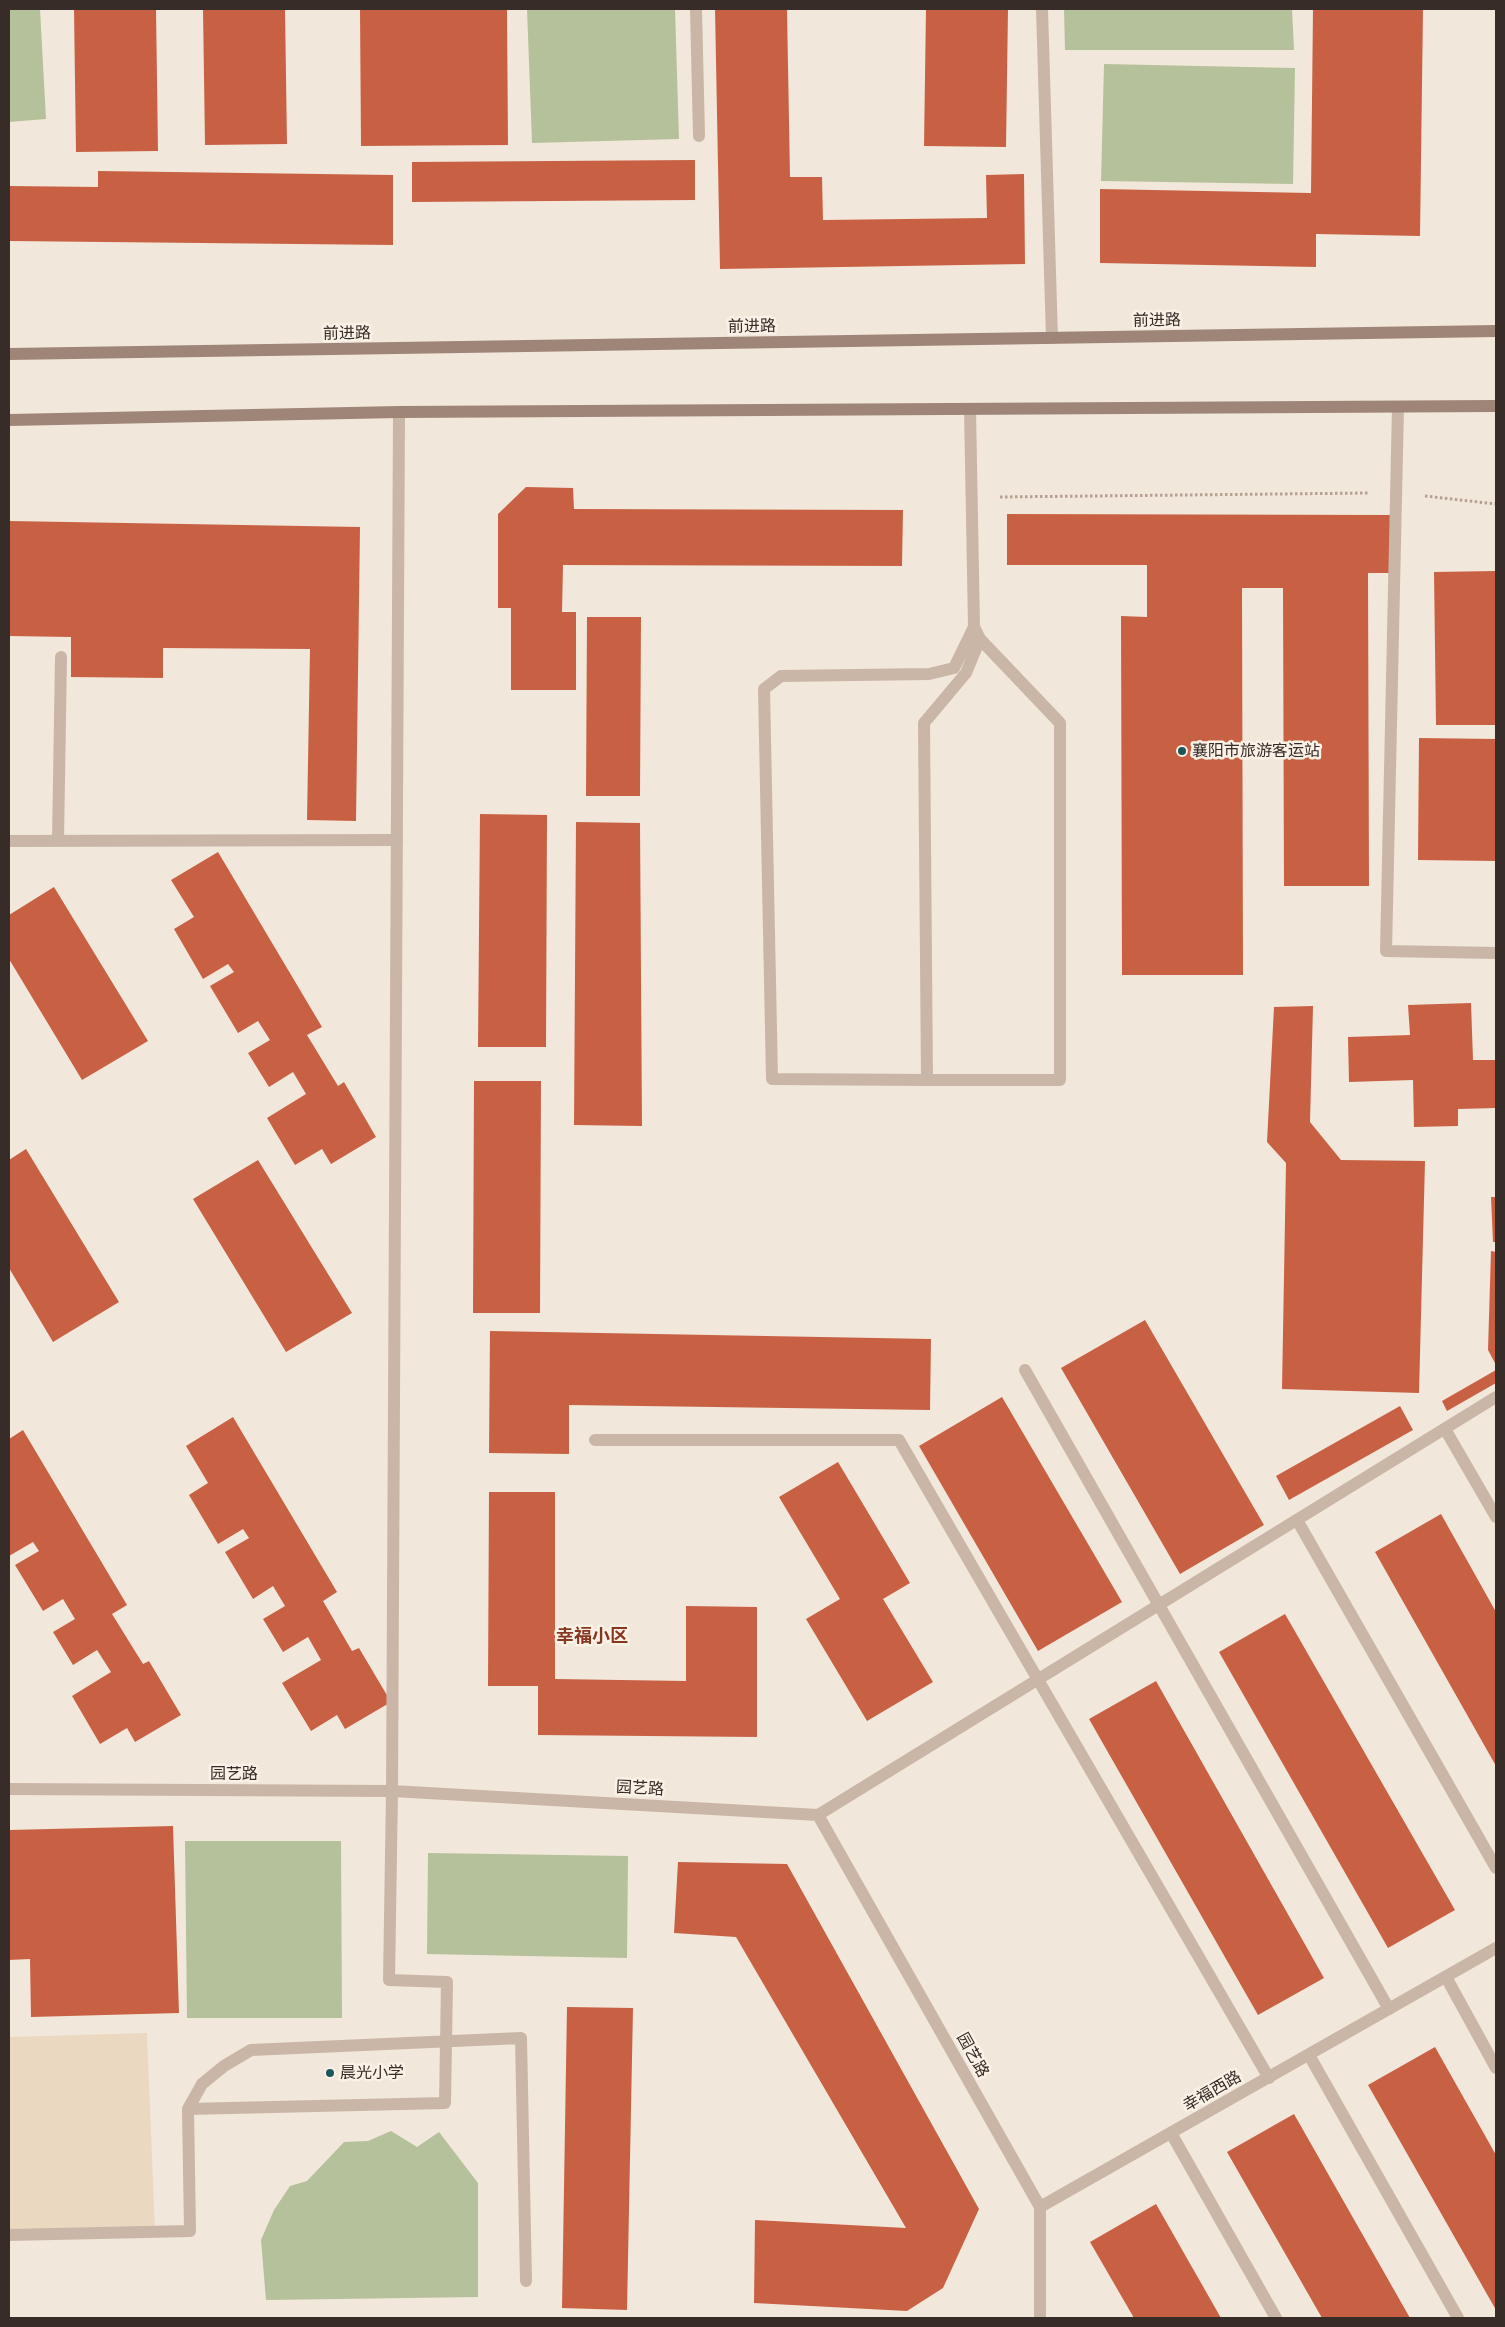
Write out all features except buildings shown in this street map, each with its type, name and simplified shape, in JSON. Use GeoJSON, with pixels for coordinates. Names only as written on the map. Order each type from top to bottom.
{"type":"FeatureCollection","features":[{"type":"Feature","properties":{"kind":"main road","name":"前进路"},"geometry":{"type":"LineString","coordinates":[[9,354],[1496,331]]}},
{"type":"Feature","properties":{"kind":"main road"},"geometry":{"type":"LineString","coordinates":[[9,420],[399,412],[1496,406]]}},
{"type":"Feature","properties":{"kind":"street"},"geometry":{"type":"LineString","coordinates":[[696,9],[699,136]]}},
{"type":"Feature","properties":{"kind":"street"},"geometry":{"type":"LineString","coordinates":[[1042,9],[1052,338]]}},
{"type":"Feature","properties":{"kind":"street"},"geometry":{"type":"LineString","coordinates":[[1398,407],[1386,951],[1496,953]]}},
{"type":"Feature","properties":{"kind":"street"},"geometry":{"type":"LineString","coordinates":[[970,409],[974,627],[980,639],[1060,723],[1060,1080],[772,1079],[764,689],[780,676],[929,674],[954,668],[974,627]]}},
{"type":"Feature","properties":{"kind":"street"},"geometry":{"type":"LineString","coordinates":[[188,2109],[444,2103],[447,1982],[390,1980],[399,412]]}},
{"type":"Feature","properties":{"kind":"street"},"geometry":{"type":"LineString","coordinates":[[926,1080],[924,723],[966,673],[980,639]]}},
{"type":"Feature","properties":{"kind":"street"},"geometry":{"type":"LineString","coordinates":[[58,841],[61,657]]}},
{"type":"Feature","properties":{"kind":"street"},"geometry":{"type":"LineString","coordinates":[[9,841],[397,840]]}},
{"type":"Feature","properties":{"kind":"street"},"geometry":{"type":"LineString","coordinates":[[1025,1370],[1389,2009]]}},
{"type":"Feature","properties":{"kind":"street"},"geometry":{"type":"LineString","coordinates":[[818,1815],[1496,1397]]}},
{"type":"Feature","properties":{"kind":"street"},"geometry":{"type":"LineString","coordinates":[[1445,1429],[1496,1517]]}},
{"type":"Feature","properties":{"kind":"street"},"geometry":{"type":"LineString","coordinates":[[595,1440],[899,1440],[1269,2078]]}},
{"type":"Feature","properties":{"kind":"street"},"geometry":{"type":"LineString","coordinates":[[1297,1520],[1496,1868]]}},
{"type":"Feature","properties":{"kind":"street","name":"园艺路"},"geometry":{"type":"LineString","coordinates":[[9,1789],[392,1791],[818,1815],[1040,2207]]}},
{"type":"Feature","properties":{"kind":"street","name":"幸福西路"},"geometry":{"type":"LineString","coordinates":[[1040,2207],[1496,1948]]}},
{"type":"Feature","properties":{"kind":"street"},"geometry":{"type":"LineString","coordinates":[[1446,1977],[1496,2068]]}},
{"type":"Feature","properties":{"kind":"street"},"geometry":{"type":"LineString","coordinates":[[9,2235],[190,2231],[188,2109],[202,2084],[224,2066],[251,2050],[521,2038],[526,2280]]}},
{"type":"Feature","properties":{"kind":"street"},"geometry":{"type":"LineString","coordinates":[[1309,2054],[1458,2318]]}},
{"type":"Feature","properties":{"kind":"street"},"geometry":{"type":"LineString","coordinates":[[1171,2133],[1276,2318]]}},
{"type":"Feature","properties":{"kind":"street"},"geometry":{"type":"LineString","coordinates":[[1040,2207],[1040,2318]]}},
{"type":"Feature","properties":{"kind":"path"},"geometry":{"type":"LineString","coordinates":[[972,497],[1396,493],[1496,504]]}},
{"type":"Feature","properties":{"kind":"green space"},"geometry":{"type":"Polygon","coordinates":[[[9,9],[40,9],[46,119],[9,122],[9,9]]]}},
{"type":"Feature","properties":{"kind":"green space"},"geometry":{"type":"Polygon","coordinates":[[[527,9],[675,9],[679,139],[532,143],[527,9]]]}},
{"type":"Feature","properties":{"kind":"green space"},"geometry":{"type":"Polygon","coordinates":[[[1064,9],[1292,9],[1294,50],[1065,50],[1064,9]]]}},
{"type":"Feature","properties":{"kind":"green space"},"geometry":{"type":"Polygon","coordinates":[[[1104,64],[1295,68],[1293,184],[1101,181],[1104,64]]]}},
{"type":"Feature","properties":{"kind":"green space"},"geometry":{"type":"Polygon","coordinates":[[[185,1841],[341,1841],[342,2018],[187,2018],[185,1841]]]}},
{"type":"Feature","properties":{"kind":"green space"},"geometry":{"type":"Polygon","coordinates":[[[428,1853],[628,1856],[627,1958],[427,1954],[428,1853]]]}},
{"type":"Feature","properties":{"kind":"green space"},"geometry":{"type":"Polygon","coordinates":[[[391,2131],[417,2147],[439,2132],[478,2183],[478,2297],[266,2300],[261,2240],[274,2210],[290,2186],[307,2181],[344,2142],[368,2141],[391,2131]]]}},
{"type":"Feature","properties":{"kind":"shaded area"},"geometry":{"type":"Polygon","coordinates":[[[147,2033],[155,2232],[9,2235],[9,2037],[147,2033]]]}},
{"type":"Feature","properties":{"kind":"place","name":"襄阳市旅游客运站"},"geometry":{"type":"Point","coordinates":[1182,751]}},
{"type":"Feature","properties":{"kind":"place","name":"晨光小学"},"geometry":{"type":"Point","coordinates":[330,2073]}},
{"type":"Feature","properties":{"kind":"district","name":"幸福小区"},"geometry":{"type":"Point","coordinates":[592,1636]}}]}
